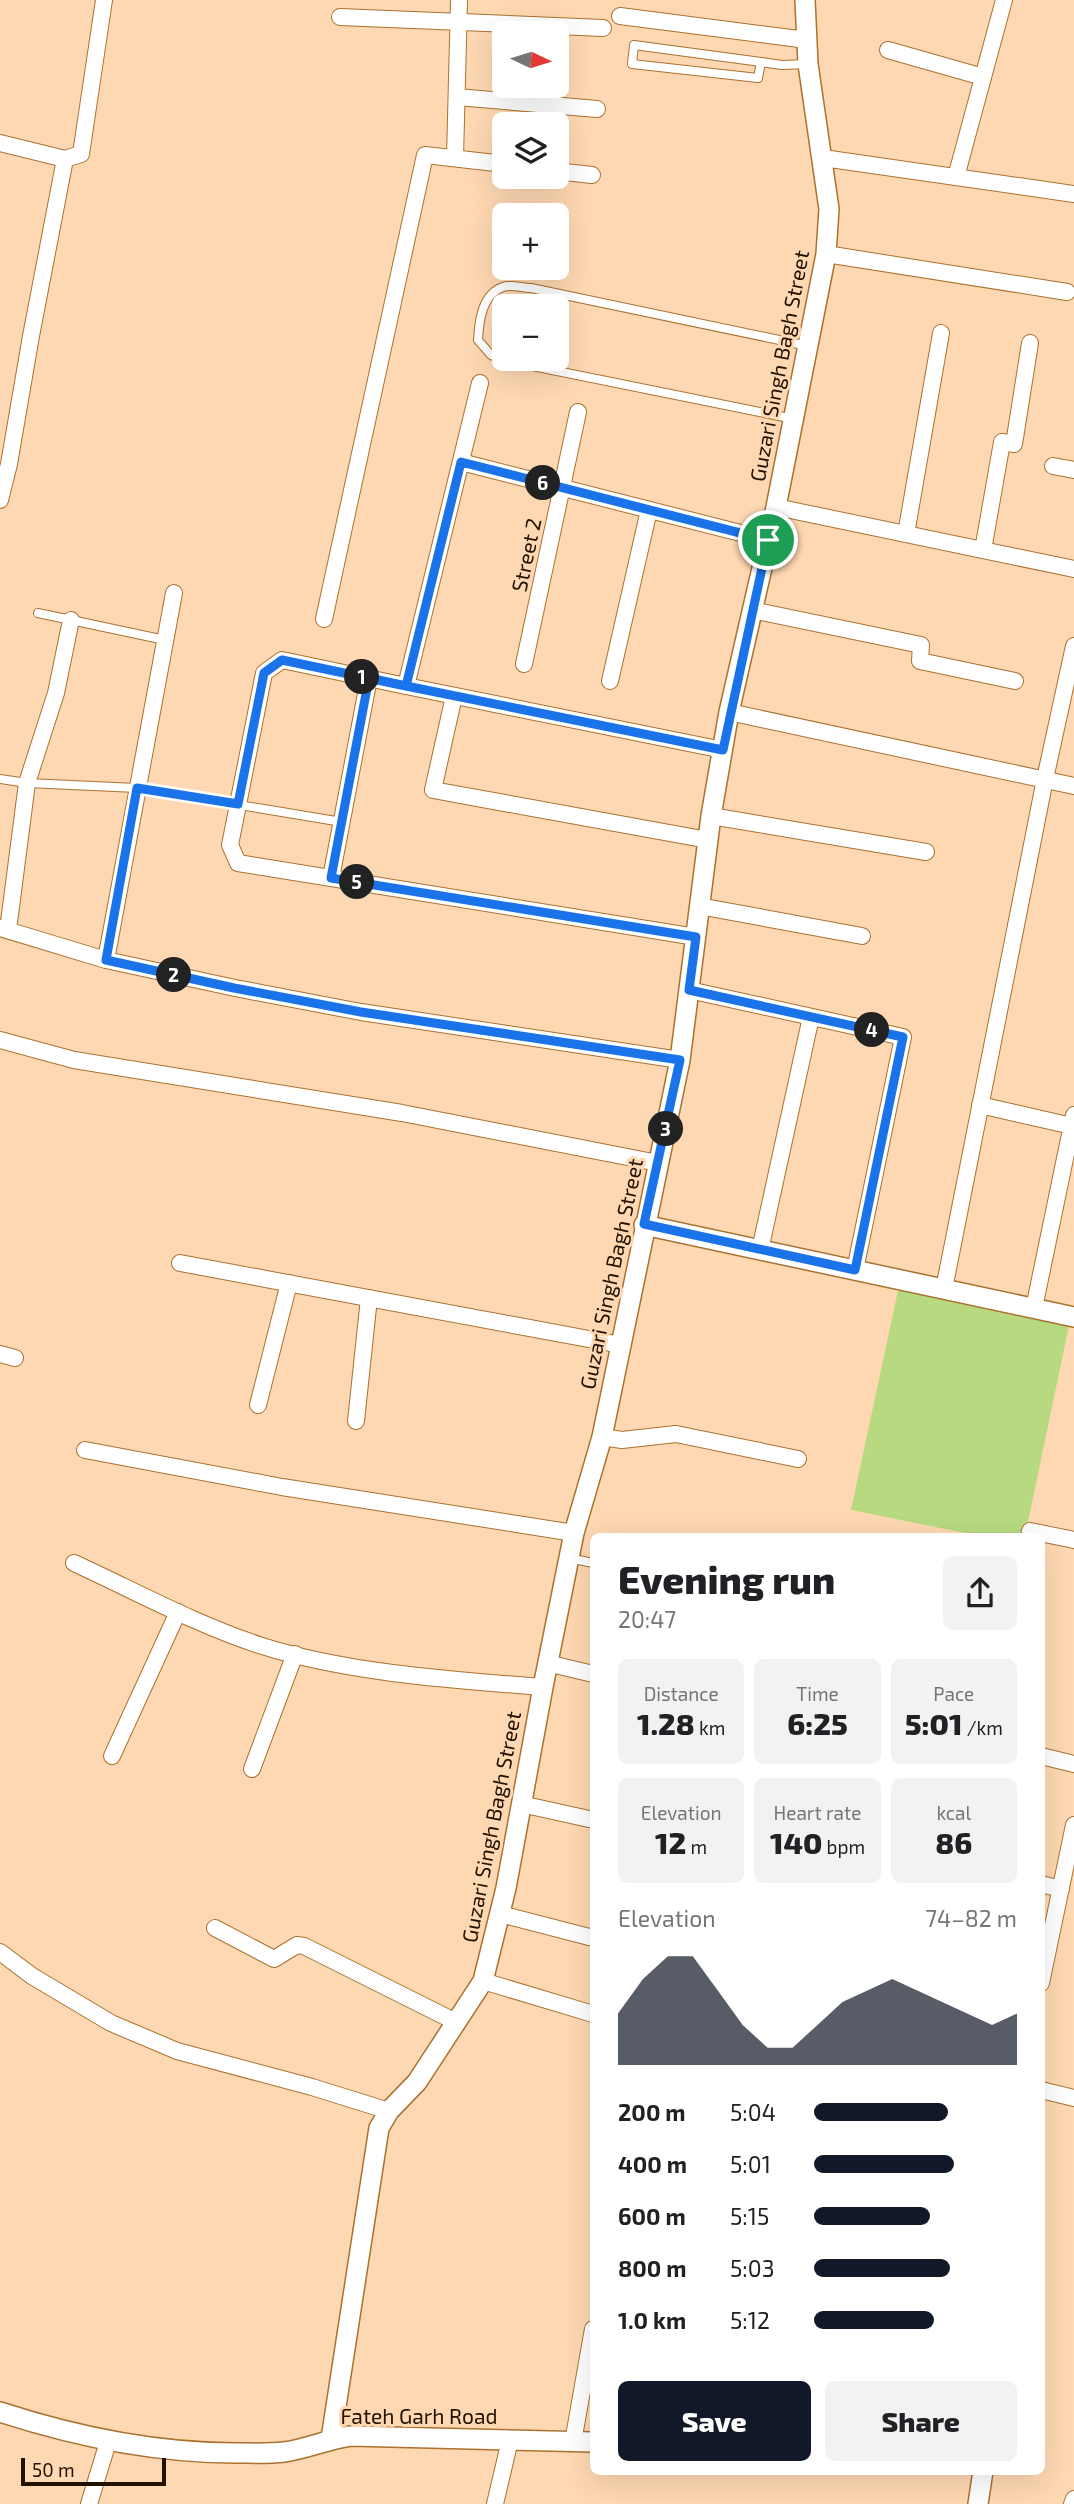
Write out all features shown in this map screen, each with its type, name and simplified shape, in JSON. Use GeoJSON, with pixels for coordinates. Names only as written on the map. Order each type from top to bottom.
{"type":"FeatureCollection","features":[{"type":"Feature","properties":{"kind":"street"},"geometry":{"type":"LineString","coordinates":[[0,143],[65,159],[81,154],[104,0]]}},
{"type":"Feature","properties":{"kind":"street"},"geometry":{"type":"LineString","coordinates":[[455,158],[459,0]]}},
{"type":"Feature","properties":{"kind":"street","name":"Guzari Singh Bagh Street"},"geometry":{"type":"LineString","coordinates":[[331,2439],[379,2128],[389,2111],[417,2082],[483,1981],[500,1914],[574,1533],[602,1437],[680,1060],[711,816],[729,712],[776,507],[826,254],[829,209],[808,64],[805,0]]}},
{"type":"Feature","properties":{"kind":"street"},"geometry":{"type":"LineString","coordinates":[[956,177],[1004,0]]}},
{"type":"Feature","properties":{"kind":"street"},"geometry":{"type":"LineString","coordinates":[[620,16],[807,40]]}},
{"type":"Feature","properties":{"kind":"street"},"geometry":{"type":"LineString","coordinates":[[340,17],[603,28]]}},
{"type":"Feature","properties":{"kind":"street"},"geometry":{"type":"LineString","coordinates":[[888,50],[984,77]]}},
{"type":"Feature","properties":{"kind":"street"},"geometry":{"type":"LineString","coordinates":[[457,97],[597,108]]}},
{"type":"Feature","properties":{"kind":"street"},"geometry":{"type":"LineString","coordinates":[[324,619],[425,155],[492,163]]}},
{"type":"Feature","properties":{"kind":"street"},"geometry":{"type":"LineString","coordinates":[[823,158],[1074,194]]}},
{"type":"Feature","properties":{"kind":"street"},"geometry":{"type":"LineString","coordinates":[[0,500],[9,464],[65,159]]}},
{"type":"Feature","properties":{"kind":"street"},"geometry":{"type":"LineString","coordinates":[[569,172],[593,175]]}},
{"type":"Feature","properties":{"kind":"street"},"geometry":{"type":"LineString","coordinates":[[826,254],[1067,292]]}},
{"type":"Feature","properties":{"kind":"street"},"geometry":{"type":"LineString","coordinates":[[906,534],[941,333]]}},
{"type":"Feature","properties":{"kind":"street"},"geometry":{"type":"LineString","coordinates":[[983,550],[1002,442],[1014,444],[1030,343]]}},
{"type":"Feature","properties":{"kind":"street"},"geometry":{"type":"LineString","coordinates":[[406,686],[480,383]]}},
{"type":"Feature","properties":{"kind":"street","name":"Street 2"},"geometry":{"type":"LineString","coordinates":[[524,664],[579,412]]}},
{"type":"Feature","properties":{"kind":"street"},"geometry":{"type":"LineString","coordinates":[[461,462],[768,540]]}},
{"type":"Feature","properties":{"kind":"street"},"geometry":{"type":"LineString","coordinates":[[1053,466],[1074,470]]}},
{"type":"Feature","properties":{"kind":"street"},"geometry":{"type":"LineString","coordinates":[[776,507],[1074,569]]}},
{"type":"Feature","properties":{"kind":"street"},"geometry":{"type":"LineString","coordinates":[[610,681],[649,510]]}},
{"type":"Feature","properties":{"kind":"street"},"geometry":{"type":"LineString","coordinates":[[106,960],[174,593]]}},
{"type":"Feature","properties":{"kind":"street"},"geometry":{"type":"LineString","coordinates":[[752,610],[921,645],[920,661],[1015,681]]}},
{"type":"Feature","properties":{"kind":"street"},"geometry":{"type":"LineString","coordinates":[[72,620],[56,693],[27,783],[4,929],[106,960],[234,988],[361,1012],[680,1060]]}},
{"type":"Feature","properties":{"kind":"street"},"geometry":{"type":"LineString","coordinates":[[944,1289],[1074,646]]}},
{"type":"Feature","properties":{"kind":"street"},"geometry":{"type":"LineString","coordinates":[[696,937],[239,863],[230,845],[264,673],[282,660],[723,750]]}},
{"type":"Feature","properties":{"kind":"street"},"geometry":{"type":"LineString","coordinates":[[331,878],[369,678]]}},
{"type":"Feature","properties":{"kind":"street"},"geometry":{"type":"LineString","coordinates":[[454,696],[433,790],[708,840]]}},
{"type":"Feature","properties":{"kind":"street"},"geometry":{"type":"LineString","coordinates":[[729,712],[1074,786]]}},
{"type":"Feature","properties":{"kind":"street"},"geometry":{"type":"LineString","coordinates":[[711,816],[926,852]]}},
{"type":"Feature","properties":{"kind":"street"},"geometry":{"type":"LineString","coordinates":[[699,906],[862,936]]}},
{"type":"Feature","properties":{"kind":"street"},"geometry":{"type":"LineString","coordinates":[[689,990],[903,1037],[855,1270]]}},
{"type":"Feature","properties":{"kind":"street"},"geometry":{"type":"LineString","coordinates":[[760,1250],[811,1017]]}},
{"type":"Feature","properties":{"kind":"street"},"geometry":{"type":"LineString","coordinates":[[0,1040],[74,1060],[402,1113],[658,1163]]}},
{"type":"Feature","properties":{"kind":"street"},"geometry":{"type":"LineString","coordinates":[[980,1105],[1073,1120],[1034,1308]]}},
{"type":"Feature","properties":{"kind":"street"},"geometry":{"type":"LineString","coordinates":[[644,1224],[1074,1317]]}},
{"type":"Feature","properties":{"kind":"street"},"geometry":{"type":"LineString","coordinates":[[180,1263],[621,1345]]}},
{"type":"Feature","properties":{"kind":"street"},"geometry":{"type":"LineString","coordinates":[[258,1405],[289,1283]]}},
{"type":"Feature","properties":{"kind":"street"},"geometry":{"type":"LineString","coordinates":[[356,1421],[369,1298]]}},
{"type":"Feature","properties":{"kind":"street"},"geometry":{"type":"LineString","coordinates":[[602,1437],[622,1440],[676,1434],[798,1459]]}},
{"type":"Feature","properties":{"kind":"street"},"geometry":{"type":"LineString","coordinates":[[85,1450],[282,1488],[574,1533]]}},
{"type":"Feature","properties":{"kind":"street"},"geometry":{"type":"LineString","coordinates":[[1045,1534],[1074,1540]]}},
{"type":"Feature","properties":{"kind":"street"},"geometry":{"type":"LineString","coordinates":[[74,1563],[239,1638],[295,1654],[449,1680],[542,1687]]}},
{"type":"Feature","properties":{"kind":"street"},"geometry":{"type":"LineString","coordinates":[[112,1756],[178,1612]]}},
{"type":"Feature","properties":{"kind":"street"},"geometry":{"type":"LineString","coordinates":[[252,1769],[295,1654]]}},
{"type":"Feature","properties":{"kind":"street"},"geometry":{"type":"LineString","coordinates":[[547,1663],[590,1673]]}},
{"type":"Feature","properties":{"kind":"street"},"geometry":{"type":"LineString","coordinates":[[1045,1757],[1074,1764]]}},
{"type":"Feature","properties":{"kind":"street"},"geometry":{"type":"LineString","coordinates":[[521,1804],[589,1819]]}},
{"type":"Feature","properties":{"kind":"street"},"geometry":{"type":"LineString","coordinates":[[1045,1968],[1064,1897],[1074,1825]]}},
{"type":"Feature","properties":{"kind":"street"},"geometry":{"type":"LineString","coordinates":[[1045,1886],[1064,1897]]}},
{"type":"Feature","properties":{"kind":"street"},"geometry":{"type":"LineString","coordinates":[[500,1914],[590,1937]]}},
{"type":"Feature","properties":{"kind":"street"},"geometry":{"type":"LineString","coordinates":[[215,1928],[274,1959],[297,1945],[304,1946],[456,2022]]}},
{"type":"Feature","properties":{"kind":"street"},"geometry":{"type":"LineString","coordinates":[[0,1952],[33,1976],[111,2023],[177,2051],[313,2087],[389,2111]]}},
{"type":"Feature","properties":{"kind":"street"},"geometry":{"type":"LineString","coordinates":[[483,1981],[590,2013]]}},
{"type":"Feature","properties":{"kind":"street"},"geometry":{"type":"LineString","coordinates":[[1045,2091],[1074,2098]]}},
{"type":"Feature","properties":{"kind":"street"},"geometry":{"type":"LineString","coordinates":[[573,2442],[590,2346]]}},
{"type":"Feature","properties":{"kind":"street","name":"Fateh Garh Road"},"geometry":{"type":"LineString","coordinates":[[0,2412],[49,2428],[108,2442],[189,2452],[283,2452],[351,2436],[590,2442]]}},
{"type":"Feature","properties":{"kind":"street"},"geometry":{"type":"LineString","coordinates":[[495,2504],[510,2440]]}},
{"type":"Feature","properties":{"kind":"street"},"geometry":{"type":"LineString","coordinates":[[89,2504],[108,2442]]}},
{"type":"Feature","properties":{"kind":"street"},"geometry":{"type":"LineString","coordinates":[[978,2504],[982,2475]]}},
{"type":"Feature","properties":{"kind":"street"},"geometry":{"type":"LineString","coordinates":[[1072,2504],[1074,2499]]}},
{"type":"Feature","properties":{"kind":"lane"},"geometry":{"type":"LineString","coordinates":[[761,62],[758,78],[632,64],[634,45],[761,62],[782,65],[808,64]]}},
{"type":"Feature","properties":{"kind":"lane"},"geometry":{"type":"LineString","coordinates":[[794,419],[508,361],[491,355],[478,340],[480,320],[493,292],[506,286],[531,288],[808,346]]}},
{"type":"Feature","properties":{"kind":"lane"},"geometry":{"type":"LineString","coordinates":[[38,613],[165,640]]}},
{"type":"Feature","properties":{"kind":"lane"},"geometry":{"type":"LineString","coordinates":[[0,779],[27,783],[137,788],[342,822]]}},
{"type":"Feature","properties":{"kind":"lane"},"geometry":{"type":"LineString","coordinates":[[569,1558],[590,1562]]}},
{"type":"Feature","properties":{"kind":"green space"},"geometry":{"type":"Polygon","coordinates":[[[900,1281],[1071,1316],[1026,1533],[965,1533],[851,1510],[900,1281]]]}},
{"type":"Feature","properties":{"kind":"route"},"geometry":{"type":"LineString","coordinates":[[768,540],[461,462],[406,686],[369,678],[331,878],[696,937],[689,990],[903,1037],[855,1270],[644,1224],[680,1060],[361,1012],[106,960],[137,788],[238,804],[264,673],[282,660],[369,678],[406,686],[723,750],[768,540]]}}]}
